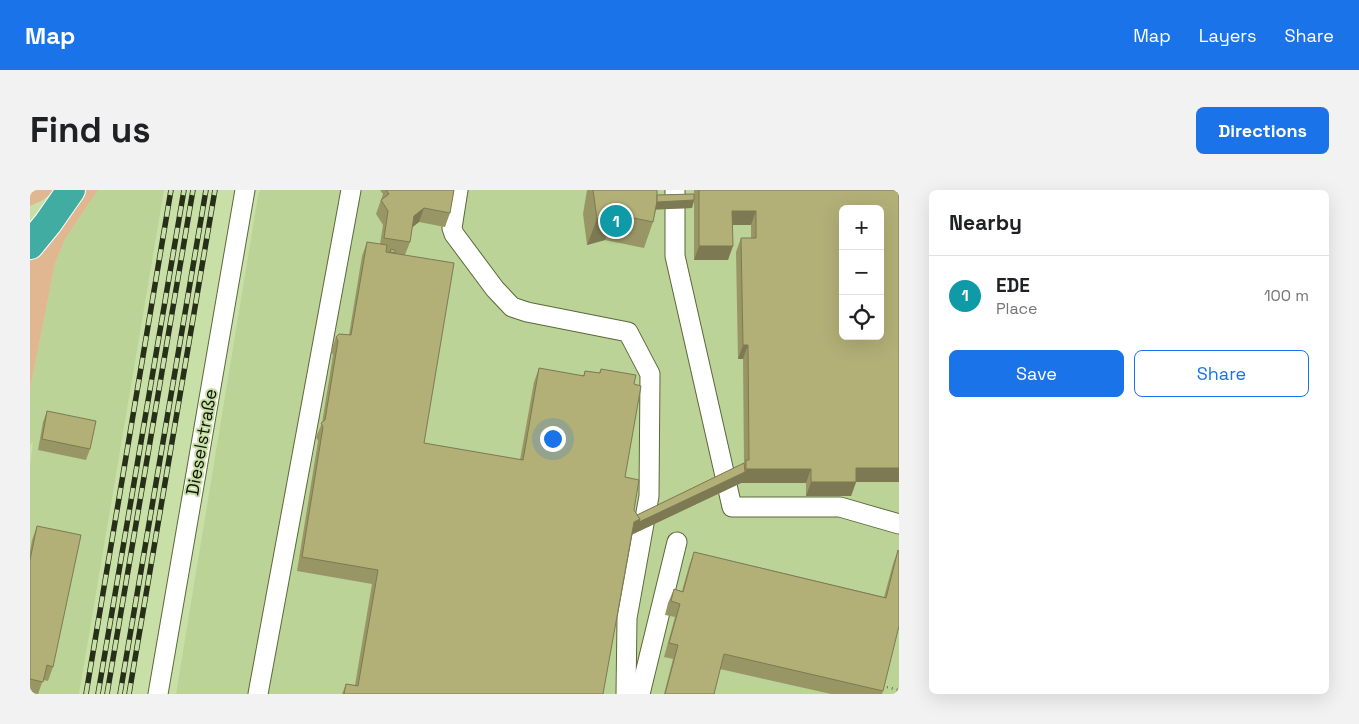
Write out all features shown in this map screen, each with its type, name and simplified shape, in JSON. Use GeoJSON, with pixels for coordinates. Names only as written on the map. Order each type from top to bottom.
{"type":"FeatureCollection","features":[{"type":"Feature","properties":{"kind":"highway"},"geometry":{"type":"LineString","coordinates":[[30,215],[42,210],[71,190]]}},
{"type":"Feature","properties":{"kind":"highway"},"geometry":{"type":"LineString","coordinates":[[30,244],[48,223],[71,190]]}},
{"type":"Feature","properties":{"kind":"street","name":"Dieselstraße"},"geometry":{"type":"LineString","coordinates":[[158,694],[245,190]]}},
{"type":"Feature","properties":{"kind":"street"},"geometry":{"type":"LineString","coordinates":[[258,694],[351,190]]}},
{"type":"Feature","properties":{"kind":"street"},"geometry":{"type":"LineString","coordinates":[[458,190],[452,228],[454,234],[495,289],[512,307],[527,312],[628,332],[650,374],[649,496],[627,618],[626,694]]}},
{"type":"Feature","properties":{"kind":"street"},"geometry":{"type":"LineString","coordinates":[[675,190],[675,256],[732,507],[840,507],[899,524]]}},
{"type":"Feature","properties":{"kind":"street"},"geometry":{"type":"LineString","coordinates":[[640,694],[676,542]]}},
{"type":"Feature","properties":{"kind":"path"},"geometry":{"type":"LineString","coordinates":[[882,686],[899,690],[897,694]]}},
{"type":"Feature","properties":{"kind":"shaded area"},"geometry":{"type":"Polygon","coordinates":[[[30,190],[56,190],[41,201],[30,206],[30,190]]]}},
{"type":"Feature","properties":{"kind":"shaded area"},"geometry":{"type":"Polygon","coordinates":[[[82,190],[98,190],[65,239],[55,263],[30,389],[30,251],[82,190]]]}},
{"type":"Feature","properties":{"kind":"shaded area"},"geometry":{"type":"Polygon","coordinates":[[[98,190],[164,190],[79,694],[30,694],[30,467],[33,441],[30,445],[30,389],[55,263],[65,239],[98,190]]]}},
{"type":"Feature","properties":{"kind":"shaded area"},"geometry":{"type":"Polygon","coordinates":[[[260,190],[899,190],[899,694],[176,694],[260,190]]]}},
{"type":"Feature","properties":{"kind":"building"},"geometry":{"type":"Polygon","coordinates":[[[386,190],[454,190],[450,213],[424,208],[414,216],[410,242],[384,238],[388,211],[381,200],[389,194],[386,190]]]}},
{"type":"Feature","properties":{"kind":"building"},"geometry":{"type":"Polygon","coordinates":[[[593,190],[657,190],[653,222],[615,214],[597,219],[593,190]]]}},
{"type":"Feature","properties":{"kind":"building"},"geometry":{"type":"Polygon","coordinates":[[[699,190],[899,190],[899,468],[856,468],[856,482],[811,482],[811,469],[746,469],[746,460],[749,460],[748,345],[743,345],[741,238],[756,238],[756,211],[732,211],[733,246],[699,246],[699,190]]]}},
{"type":"Feature","properties":{"kind":"building"},"geometry":{"type":"Polygon","coordinates":[[[694,194],[694,200],[657,202],[657,195],[694,194]]]}},
{"type":"Feature","properties":{"kind":"building"},"geometry":{"type":"Polygon","coordinates":[[[367,242],[387,245],[386,252],[454,263],[424,443],[523,460],[539,368],[584,376],[585,371],[600,373],[601,369],[636,375],[634,384],[641,386],[625,477],[639,480],[634,510],[640,519],[634,522],[603,694],[344,694],[346,684],[358,686],[378,570],[302,557],[323,427],[321,423],[325,420],[338,341],[336,337],[339,334],[351,335],[367,242]]]}},
{"type":"Feature","properties":{"kind":"building"},"geometry":{"type":"Polygon","coordinates":[[[47,411],[96,421],[90,449],[42,439],[47,411]]]}},
{"type":"Feature","properties":{"kind":"building"},"geometry":{"type":"Polygon","coordinates":[[[744,463],[745,472],[639,522],[640,519],[637,515],[744,463]]]}},
{"type":"Feature","properties":{"kind":"building"},"geometry":{"type":"Polygon","coordinates":[[[37,526],[81,535],[53,667],[47,665],[43,682],[30,679],[30,560],[37,526]]]}},
{"type":"Feature","properties":{"kind":"building"},"geometry":{"type":"Polygon","coordinates":[[[898,550],[899,626],[883,691],[724,654],[714,694],[665,694],[678,645],[669,643],[680,604],[671,601],[674,589],[683,592],[694,552],[886,598],[898,550]]]}},
{"type":"Feature","properties":{"kind":"railway"},"geometry":{"type":"LineString","coordinates":[[86,694],[171,190]]}},
{"type":"Feature","properties":{"kind":"railway"},"geometry":{"type":"LineString","coordinates":[[98,694],[184,190]]}},
{"type":"Feature","properties":{"kind":"railway"},"geometry":{"type":"LineString","coordinates":[[107,694],[193,190]]}},
{"type":"Feature","properties":{"kind":"railway"},"geometry":{"type":"LineString","coordinates":[[120,694],[206,190]]}},
{"type":"Feature","properties":{"kind":"railway"},"geometry":{"type":"LineString","coordinates":[[129,694],[215,190]]}},
{"type":"Feature","properties":{"kind":"place","name":"EDE"},"geometry":{"type":"Point","coordinates":[616,221]}}]}
